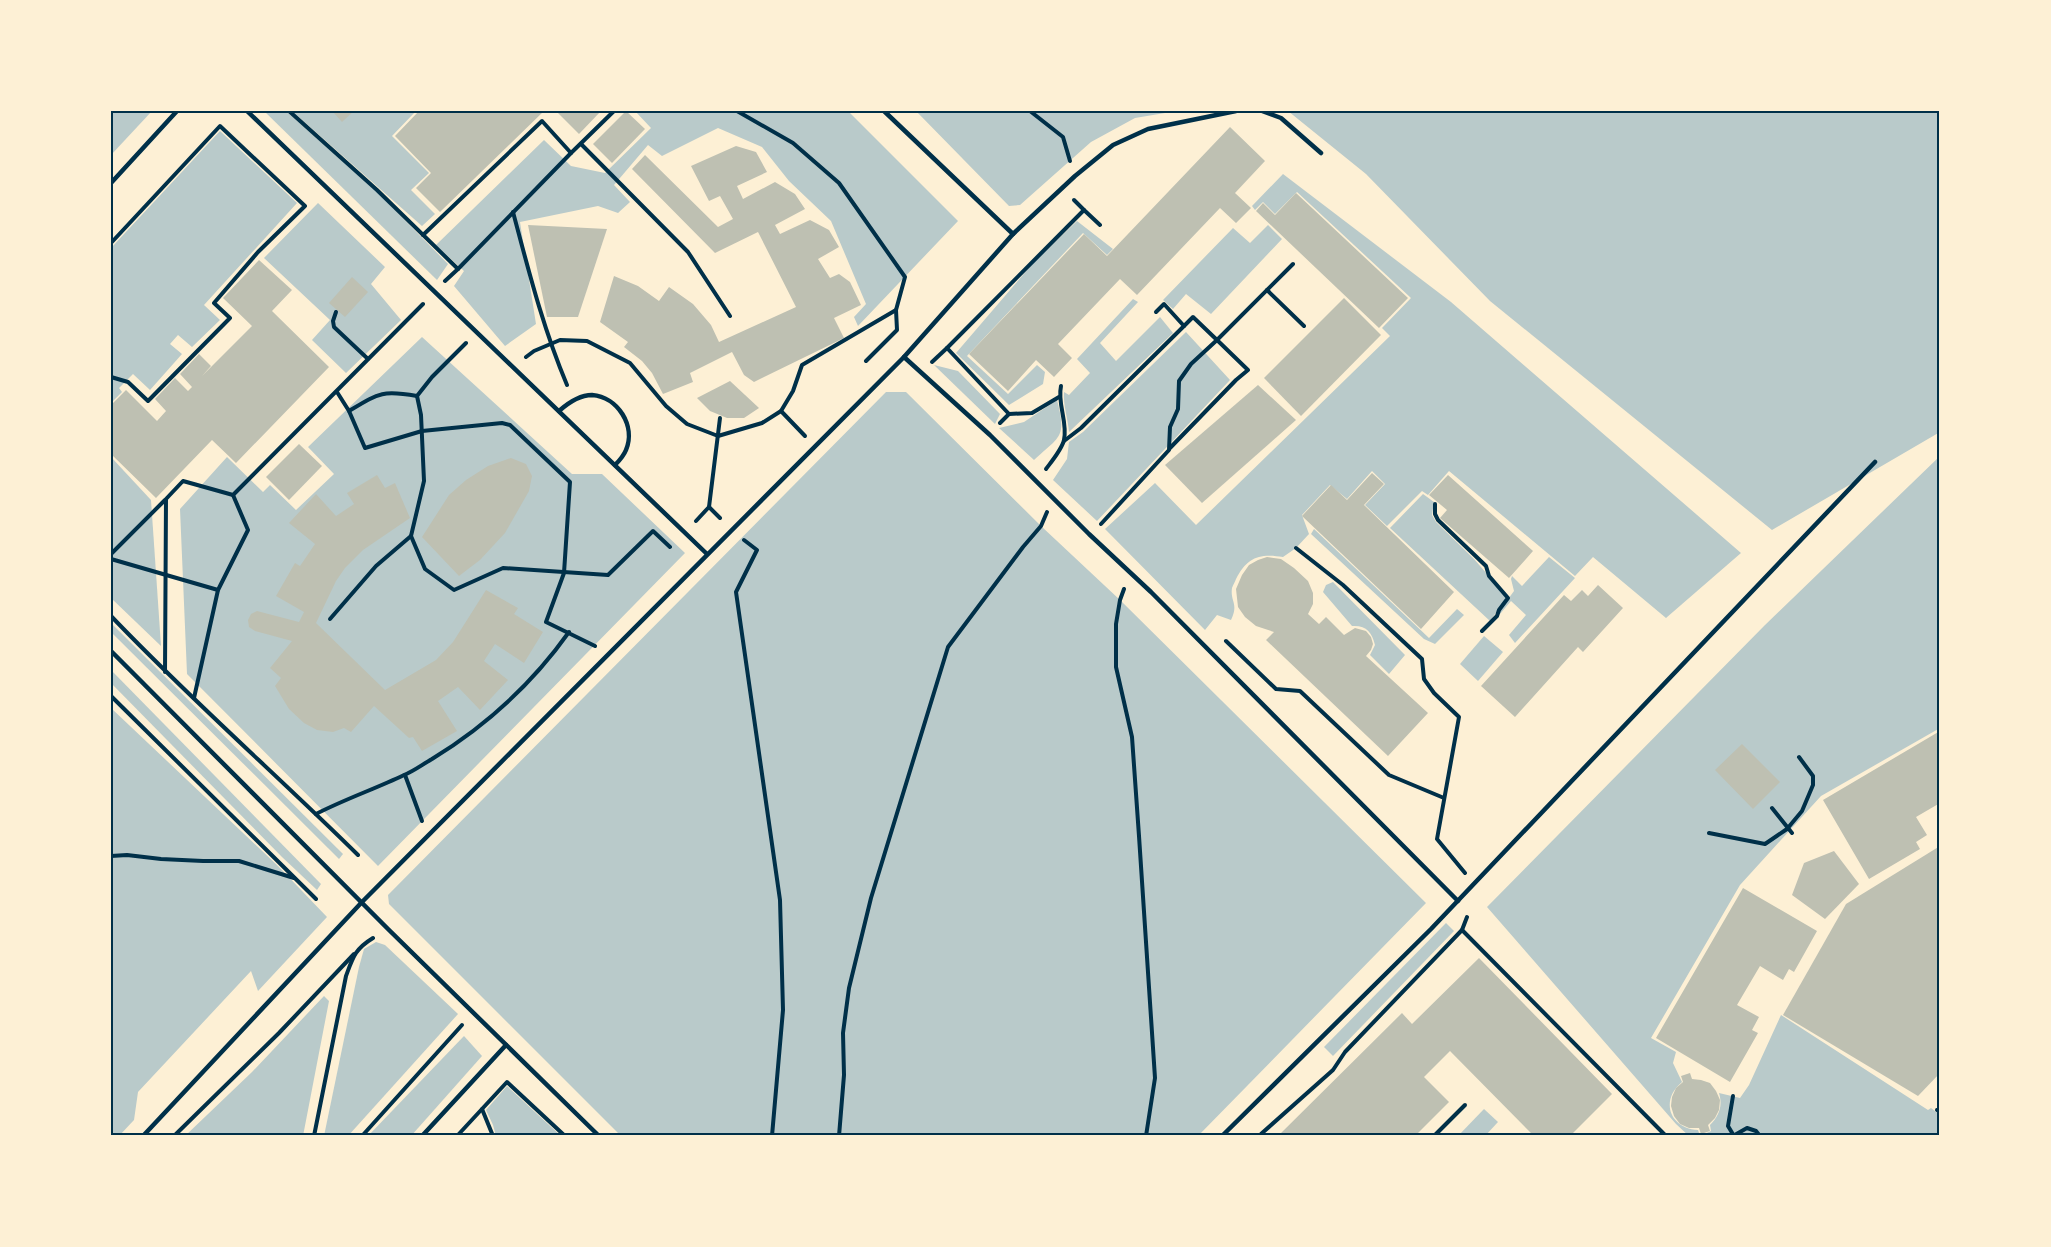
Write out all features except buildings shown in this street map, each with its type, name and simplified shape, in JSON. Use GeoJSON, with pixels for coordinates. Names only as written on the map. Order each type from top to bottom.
{"type":"FeatureCollection","features":[{"type":"Feature","properties":{"kind":"lane"},"geometry":{"type":"LineString","coordinates":[[111,183],[177,111]]}},
{"type":"Feature","properties":{"kind":"lane"},"geometry":{"type":"LineString","coordinates":[[247,111],[708,554]]}},
{"type":"Feature","properties":{"kind":"lane"},"geometry":{"type":"LineString","coordinates":[[884,111],[1012,234]]}},
{"type":"Feature","properties":{"kind":"lane"},"geometry":{"type":"LineString","coordinates":[[143,1136],[362,902],[904,357],[1012,234],[1075,176],[1113,145],[1149,129],[1236,111]]}},
{"type":"Feature","properties":{"kind":"lane"},"geometry":{"type":"LineString","coordinates":[[1262,111],[1281,118],[1321,153]]}},
{"type":"Feature","properties":{"kind":"lane"},"geometry":{"type":"LineString","coordinates":[[904,357],[990,435],[1131,573],[1458,901]]}},
{"type":"Feature","properties":{"kind":"lane"},"geometry":{"type":"LineString","coordinates":[[559,411],[573,399],[592,395],[610,401],[623,414],[629,432],[626,450],[615,465]]}},
{"type":"Feature","properties":{"kind":"lane"},"geometry":{"type":"LineString","coordinates":[[1222,1136],[1458,901],[1875,462]]}},
{"type":"Feature","properties":{"kind":"lane"},"geometry":{"type":"LineString","coordinates":[[111,651],[599,1136]]}},
{"type":"Feature","properties":{"kind":"lane"},"geometry":{"type":"LineString","coordinates":[[422,1136],[506,1045]]}},
{"type":"Feature","properties":{"kind":"path"},"geometry":{"type":"LineString","coordinates":[[289,111],[377,190],[458,269]]}},
{"type":"Feature","properties":{"kind":"path"},"geometry":{"type":"LineString","coordinates":[[233,495],[614,111]]}},
{"type":"Feature","properties":{"kind":"path"},"geometry":{"type":"LineString","coordinates":[[737,111],[792,142],[840,183],[905,277],[896,310],[897,330],[867,361]]}},
{"type":"Feature","properties":{"kind":"path"},"geometry":{"type":"LineString","coordinates":[[1030,111],[1063,136],[1075,176],[1068,194],[1100,225]]}},
{"type":"Feature","properties":{"kind":"path"},"geometry":{"type":"LineString","coordinates":[[423,235],[542,121],[571,153]]}},
{"type":"Feature","properties":{"kind":"path"},"geometry":{"type":"LineString","coordinates":[[111,243],[220,126],[305,206],[258,252],[214,303],[230,318],[148,401],[128,382],[111,377]]}},
{"type":"Feature","properties":{"kind":"path"},"geometry":{"type":"LineString","coordinates":[[581,144],[688,252],[730,315]]}},
{"type":"Feature","properties":{"kind":"path"},"geometry":{"type":"LineString","coordinates":[[932,362],[1084,210]]}},
{"type":"Feature","properties":{"kind":"path"},"geometry":{"type":"LineString","coordinates":[[513,212],[550,344],[573,399]]}},
{"type":"Feature","properties":{"kind":"path"},"geometry":{"type":"LineString","coordinates":[[1169,450],[1170,427],[1178,409],[1179,381],[1191,364],[1293,264]]}},
{"type":"Feature","properties":{"kind":"path"},"geometry":{"type":"LineString","coordinates":[[1267,290],[1304,326]]}},
{"type":"Feature","properties":{"kind":"path"},"geometry":{"type":"LineString","coordinates":[[1155,312],[1164,304],[1184,326]]}},
{"type":"Feature","properties":{"kind":"path"},"geometry":{"type":"LineString","coordinates":[[514,368],[534,351],[560,340],[587,341],[630,363],[666,406],[687,424],[718,436],[762,423],[781,411],[793,391],[802,365],[896,310]]}},
{"type":"Feature","properties":{"kind":"path"},"geometry":{"type":"LineString","coordinates":[[336,312],[334,327],[368,359]]}},
{"type":"Feature","properties":{"kind":"path"},"geometry":{"type":"LineString","coordinates":[[1043,487],[1045,472],[1064,441],[1081,428],[1192,317],[1248,370],[1169,450],[1101,525],[1089,534]]}},
{"type":"Feature","properties":{"kind":"path"},"geometry":{"type":"LineString","coordinates":[[417,396],[432,377],[477,332]]}},
{"type":"Feature","properties":{"kind":"path"},"geometry":{"type":"LineString","coordinates":[[947,348],[1009,414]]}},
{"type":"Feature","properties":{"kind":"path"},"geometry":{"type":"LineString","coordinates":[[1061,386],[1059,397],[1064,441]]}},
{"type":"Feature","properties":{"kind":"path"},"geometry":{"type":"LineString","coordinates":[[349,411],[373,396],[390,391],[417,396]]}},
{"type":"Feature","properties":{"kind":"path"},"geometry":{"type":"LineString","coordinates":[[337,392],[349,411],[365,448],[422,431],[502,423],[510,425],[570,482],[564,573],[546,622],[609,654]]}},
{"type":"Feature","properties":{"kind":"path"},"geometry":{"type":"LineString","coordinates":[[330,619],[376,566],[411,536],[424,481],[422,415],[417,396]]}},
{"type":"Feature","properties":{"kind":"path"},"geometry":{"type":"LineString","coordinates":[[990,435],[1009,414],[1032,412],[1059,397]]}},
{"type":"Feature","properties":{"kind":"path"},"geometry":{"type":"LineString","coordinates":[[781,411],[815,446]]}},
{"type":"Feature","properties":{"kind":"path"},"geometry":{"type":"LineString","coordinates":[[694,522],[709,507],[720,418]]}},
{"type":"Feature","properties":{"kind":"path"},"geometry":{"type":"LineString","coordinates":[[111,554],[183,481],[233,495]]}},
{"type":"Feature","properties":{"kind":"path"},"geometry":{"type":"LineString","coordinates":[[194,698],[218,590],[248,530],[233,495]]}},
{"type":"Feature","properties":{"kind":"path"},"geometry":{"type":"LineString","coordinates":[[839,1136],[844,1075],[843,1033],[852,977],[871,898],[948,646],[1041,526],[1053,498]]}},
{"type":"Feature","properties":{"kind":"path"},"geometry":{"type":"LineString","coordinates":[[165,672],[166,499]]}},
{"type":"Feature","properties":{"kind":"path"},"geometry":{"type":"LineString","coordinates":[[1435,504],[1435,514],[1438,520],[1486,566],[1489,576],[1508,598],[1497,615],[1482,631]]}},
{"type":"Feature","properties":{"kind":"path"},"geometry":{"type":"LineString","coordinates":[[709,507],[720,518]]}},
{"type":"Feature","properties":{"kind":"path"},"geometry":{"type":"LineString","coordinates":[[732,530],[757,550],[736,592],[780,900],[783,1010],[772,1136]]}},
{"type":"Feature","properties":{"kind":"path"},"geometry":{"type":"LineString","coordinates":[[411,536],[425,569],[454,590],[503,568],[608,575],[653,531],[670,547]]}},
{"type":"Feature","properties":{"kind":"path"},"geometry":{"type":"LineString","coordinates":[[1260,1136],[1333,1070],[1346,1052],[1462,930],[1475,883],[1437,839],[1459,717],[1434,693],[1424,679],[1422,659],[1342,585],[1296,548]]}},
{"type":"Feature","properties":{"kind":"path"},"geometry":{"type":"LineString","coordinates":[[111,559],[218,590]]}},
{"type":"Feature","properties":{"kind":"path"},"geometry":{"type":"LineString","coordinates":[[1131,573],[1120,600],[1116,624],[1116,667],[1132,737],[1141,859],[1155,1078],[1146,1136]]}},
{"type":"Feature","properties":{"kind":"path"},"geometry":{"type":"LineString","coordinates":[[111,616],[165,672],[358,855]]}},
{"type":"Feature","properties":{"kind":"path"},"geometry":{"type":"LineString","coordinates":[[316,814],[341,801],[405,775],[454,745],[514,698],[552,656],[569,632]]}},
{"type":"Feature","properties":{"kind":"path"},"geometry":{"type":"LineString","coordinates":[[1225,640],[1276,689],[1300,691],[1389,775],[1444,798]]}},
{"type":"Feature","properties":{"kind":"path"},"geometry":{"type":"LineString","coordinates":[[111,696],[316,899]]}},
{"type":"Feature","properties":{"kind":"path"},"geometry":{"type":"LineString","coordinates":[[1709,833],[1765,844],[1787,829],[1802,811],[1814,786],[1813,776],[1799,758]]}},
{"type":"Feature","properties":{"kind":"path"},"geometry":{"type":"LineString","coordinates":[[405,775],[427,836]]}},
{"type":"Feature","properties":{"kind":"path"},"geometry":{"type":"LineString","coordinates":[[1772,807],[1792,833]]}},
{"type":"Feature","properties":{"kind":"path"},"geometry":{"type":"LineString","coordinates":[[111,855],[239,861],[297,880]]}},
{"type":"Feature","properties":{"kind":"path"},"geometry":{"type":"LineString","coordinates":[[1462,930],[1666,1136]]}},
{"type":"Feature","properties":{"kind":"path"},"geometry":{"type":"LineString","coordinates":[[174,1136],[279,1032],[361,945]]}},
{"type":"Feature","properties":{"kind":"path"},"geometry":{"type":"LineString","coordinates":[[314,1136],[346,976],[354,954]]}},
{"type":"Feature","properties":{"kind":"path"},"geometry":{"type":"LineString","coordinates":[[362,1136],[473,1013]]}},
{"type":"Feature","properties":{"kind":"path"},"geometry":{"type":"LineString","coordinates":[[1346,1052],[1351,1057]]}},
{"type":"Feature","properties":{"kind":"path"},"geometry":{"type":"LineString","coordinates":[[457,1136],[507,1082],[565,1136]]}},
{"type":"Feature","properties":{"kind":"path"},"geometry":{"type":"LineString","coordinates":[[1733,1096],[1728,1126],[1733,1136],[1747,1128],[1756,1131],[1760,1136]]}},
{"type":"Feature","properties":{"kind":"path"},"geometry":{"type":"LineString","coordinates":[[1434,1136],[1465,1106]]}},
{"type":"Feature","properties":{"kind":"path"},"geometry":{"type":"LineString","coordinates":[[482,1109],[493,1136]]}},
{"type":"Feature","properties":{"kind":"shaded area"},"geometry":{"type":"Polygon","coordinates":[[[111,111],[152,111],[111,155],[111,111]]]}},
{"type":"Feature","properties":{"kind":"shaded area"},"geometry":{"type":"Polygon","coordinates":[[[264,111],[286,111],[375,190],[448,264],[437,280],[264,111]]]}},
{"type":"Feature","properties":{"kind":"shaded area"},"geometry":{"type":"Polygon","coordinates":[[[292,111],[416,111],[392,136],[429,173],[411,190],[435,214],[422,226],[292,111]]]}},
{"type":"Feature","properties":{"kind":"shaded area"},"geometry":{"type":"Polygon","coordinates":[[[635,111],[848,111],[958,221],[858,326],[854,317],[866,304],[831,221],[789,181],[762,147],[718,128],[662,156],[648,145],[614,185],[630,202],[618,213],[598,206],[520,222],[536,324],[505,346],[454,286],[464,271],[436,245],[544,140],[571,166],[605,173],[651,128],[635,111]]]}},
{"type":"Feature","properties":{"kind":"shaded area"},"geometry":{"type":"Polygon","coordinates":[[[916,111],[1177,111],[1135,118],[1091,142],[1020,205],[1009,206],[916,111]]]}},
{"type":"Feature","properties":{"kind":"shaded area"},"geometry":{"type":"Polygon","coordinates":[[[1288,111],[1940,111],[1940,432],[1772,530],[1490,301],[1366,174],[1288,111]]]}},
{"type":"Feature","properties":{"kind":"shaded area"},"geometry":{"type":"Polygon","coordinates":[[[220,131],[297,203],[204,305],[220,320],[192,347],[178,335],[170,344],[182,354],[150,390],[133,374],[119,388],[122,392],[111,403],[111,248],[220,131]]]}},
{"type":"Feature","properties":{"kind":"shaded area"},"geometry":{"type":"Polygon","coordinates":[[[1283,174],[1451,302],[1741,553],[1666,618],[1593,557],[1575,576],[1449,471],[1428,495],[1422,491],[1387,526],[1365,505],[1385,484],[1372,471],[1347,499],[1330,485],[1302,515],[1309,534],[1296,548],[1283,557],[1261,556],[1250,561],[1240,572],[1232,588],[1234,610],[1231,620],[1217,615],[1205,630],[1105,529],[1155,483],[1196,525],[1390,336],[1382,328],[1411,298],[1297,192],[1275,214],[1263,202],[1255,210],[1252,206],[1283,174]]]}},
{"type":"Feature","properties":{"kind":"shaded area"},"geometry":{"type":"Polygon","coordinates":[[[318,203],[385,267],[371,284],[401,320],[346,373],[312,340],[330,320],[264,258],[318,203]]]}},
{"type":"Feature","properties":{"kind":"shaded area"},"geometry":{"type":"Polygon","coordinates":[[[1077,221],[1113,249],[1107,255],[1083,233],[967,356],[1008,394],[1037,365],[1045,372],[1043,384],[1009,405],[956,353],[1034,262],[1077,221]]]}},
{"type":"Feature","properties":{"kind":"shaded area"},"geometry":{"type":"Polygon","coordinates":[[[1268,225],[1282,239],[1211,314],[1186,294],[1173,309],[1163,300],[1233,228],[1250,243],[1268,225]]]}},
{"type":"Feature","properties":{"kind":"shaded area"},"geometry":{"type":"Polygon","coordinates":[[[1133,299],[1138,302],[1100,343],[1116,361],[1160,317],[1173,333],[1069,432],[1064,392],[1069,395],[1090,373],[1077,359],[1133,299]]]}},
{"type":"Feature","properties":{"kind":"shaded area"},"geometry":{"type":"Polygon","coordinates":[[[1186,332],[1230,380],[1097,521],[1053,480],[1067,459],[1069,442],[1083,432],[1186,332]]]}},
{"type":"Feature","properties":{"kind":"shaded area"},"geometry":{"type":"Polygon","coordinates":[[[422,337],[572,474],[602,474],[685,553],[378,866],[187,674],[180,509],[227,457],[263,492],[270,485],[296,510],[334,474],[308,447],[422,337]]]}},
{"type":"Feature","properties":{"kind":"shaded area"},"geometry":{"type":"Polygon","coordinates":[[[934,365],[958,371],[1000,414],[995,424],[934,365]]]}},
{"type":"Feature","properties":{"kind":"shaded area"},"geometry":{"type":"Polygon","coordinates":[[[886,392],[906,392],[1426,903],[1198,1136],[621,1136],[389,904],[388,895],[886,392]]]}},
{"type":"Feature","properties":{"kind":"shaded area"},"geometry":{"type":"Polygon","coordinates":[[[1057,400],[1061,422],[1059,435],[1034,460],[999,428],[1024,422],[1057,400]]]}},
{"type":"Feature","properties":{"kind":"shaded area"},"geometry":{"type":"Polygon","coordinates":[[[1940,456],[1940,728],[1821,796],[1740,885],[1651,1038],[1676,1052],[1673,1063],[1682,1082],[1671,1097],[1671,1112],[1680,1124],[1698,1130],[1700,1136],[1689,1136],[1676,1124],[1487,907],[1765,625],[1940,456]]]}},
{"type":"Feature","properties":{"kind":"shaded area"},"geometry":{"type":"Polygon","coordinates":[[[111,457],[151,500],[161,646],[111,598],[111,457]]]}},
{"type":"Feature","properties":{"kind":"shaded area"},"geometry":{"type":"Polygon","coordinates":[[[1423,494],[1434,502],[1432,515],[1436,522],[1474,559],[1507,597],[1490,621],[1390,528],[1423,494]]]}},
{"type":"Feature","properties":{"kind":"shaded area"},"geometry":{"type":"Polygon","coordinates":[[[1314,529],[1429,638],[1457,609],[1464,615],[1435,644],[1424,639],[1311,534],[1314,529]]]}},
{"type":"Feature","properties":{"kind":"shaded area"},"geometry":{"type":"Polygon","coordinates":[[[1549,557],[1575,578],[1515,643],[1509,635],[1526,615],[1511,601],[1500,614],[1500,610],[1514,591],[1512,576],[1522,586],[1549,557]]]}},
{"type":"Feature","properties":{"kind":"shaded area"},"geometry":{"type":"Polygon","coordinates":[[[1333,582],[1405,655],[1389,674],[1370,655],[1375,645],[1370,633],[1365,628],[1352,626],[1323,592],[1326,585],[1333,582]]]}},
{"type":"Feature","properties":{"kind":"shaded area"},"geometry":{"type":"Polygon","coordinates":[[[111,623],[343,854],[339,859],[111,632],[111,623]]]}},
{"type":"Feature","properties":{"kind":"shaded area"},"geometry":{"type":"Polygon","coordinates":[[[1484,636],[1503,652],[1478,681],[1460,664],[1484,636]]]}},
{"type":"Feature","properties":{"kind":"shaded area"},"geometry":{"type":"Polygon","coordinates":[[[111,670],[321,884],[317,890],[111,683],[111,670]]]}},
{"type":"Feature","properties":{"kind":"shaded area"},"geometry":{"type":"Polygon","coordinates":[[[111,708],[278,866],[327,917],[258,991],[251,971],[138,1092],[134,1120],[119,1136],[111,1136],[111,708]]]}},
{"type":"Feature","properties":{"kind":"shaded area"},"geometry":{"type":"Polygon","coordinates":[[[1446,923],[1454,931],[1333,1056],[1324,1047],[1446,923]]]}},
{"type":"Feature","properties":{"kind":"shaded area"},"geometry":{"type":"Polygon","coordinates":[[[376,942],[385,945],[458,1014],[348,1136],[324,1136],[359,967],[364,949],[376,942]]]}},
{"type":"Feature","properties":{"kind":"shaded area"},"geometry":{"type":"Polygon","coordinates":[[[324,996],[329,1001],[303,1136],[185,1136],[252,1072],[324,996]]]}},
{"type":"Feature","properties":{"kind":"shaded area"},"geometry":{"type":"Polygon","coordinates":[[[1781,1015],[1928,1110],[1931,1108],[1940,1115],[1940,1136],[1700,1136],[1711,1131],[1710,1125],[1716,1118],[1720,1106],[1719,1093],[1740,1098],[1749,1085],[1781,1015]]]}},
{"type":"Feature","properties":{"kind":"shaded area"},"geometry":{"type":"Polygon","coordinates":[[[464,1036],[482,1056],[411,1136],[368,1136],[464,1036]]]}},
{"type":"Feature","properties":{"kind":"shaded area"},"geometry":{"type":"Polygon","coordinates":[[[507,1086],[561,1136],[496,1136],[486,1110],[507,1086]]]}},
{"type":"Feature","properties":{"kind":"shaded area"},"geometry":{"type":"Polygon","coordinates":[[[1484,1109],[1498,1122],[1485,1136],[1458,1136],[1484,1109]]]}}]}
